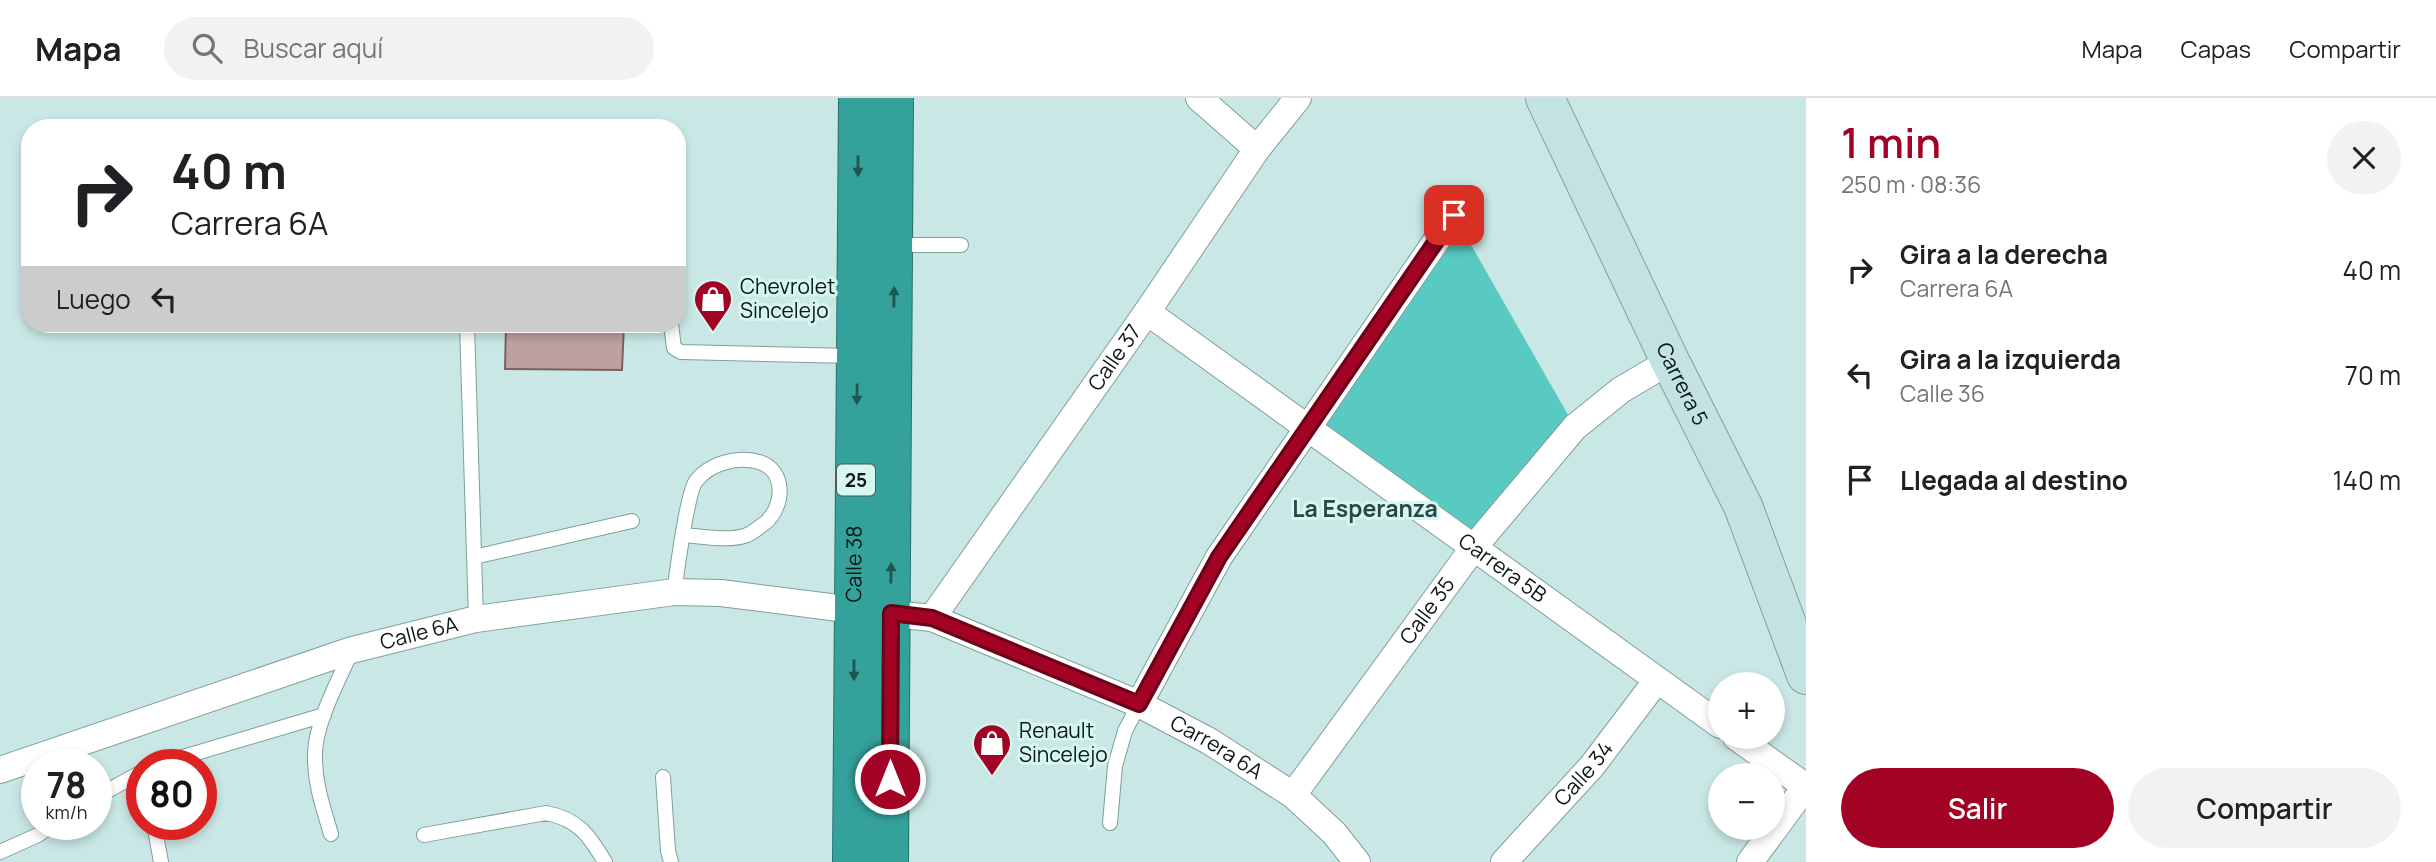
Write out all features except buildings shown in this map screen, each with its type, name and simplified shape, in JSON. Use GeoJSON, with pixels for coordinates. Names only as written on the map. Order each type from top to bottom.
{"type":"FeatureCollection","features":[{"type":"Feature","properties":{"kind":"highway","name":"Calle 38"},"geometry":{"type":"LineString","coordinates":[[852,862],[872,612],[875,357],[858,98]]}},
{"type":"Feature","properties":{"kind":"highway","name":"Calle 38"},"geometry":{"type":"LineString","coordinates":[[875,357],[894,245],[894,98]]}},
{"type":"Feature","properties":{"kind":"highway","name":"Calle 38"},"geometry":{"type":"LineString","coordinates":[[872,612],[889,862]]}},
{"type":"Feature","properties":{"kind":"main road","name":"Carrera 5"},"geometry":{"type":"LineString","coordinates":[[1545,98],[1670,361],[1743,506],[1804,663]]}},
{"type":"Feature","properties":{"kind":"street"},"geometry":{"type":"LineString","coordinates":[[1199,98],[1256,149]]}},
{"type":"Feature","properties":{"kind":"street","name":"Calle 37"},"geometry":{"type":"LineString","coordinates":[[932,618],[1147,312],[1256,149],[1298,98]]}},
{"type":"Feature","properties":{"kind":"street"},"geometry":{"type":"LineString","coordinates":[[1139,704],[1219,557],[1454,215]]}},
{"type":"Feature","properties":{"kind":"street","name":"Carrera 5B"},"geometry":{"type":"LineString","coordinates":[[1147,312],[1708,716]]}},
{"type":"Feature","properties":{"kind":"street","name":"Calle 35"},"geometry":{"type":"LineString","coordinates":[[1293,795],[1474,548],[1575,427],[1621,390],[1670,361]]}},
{"type":"Feature","properties":{"kind":"street","name":"Calle 6A"},"geometry":{"type":"LineString","coordinates":[[0,771],[352,650],[476,619],[674,592],[721,593],[872,612]]}},
{"type":"Feature","properties":{"kind":"street","name":"Carrera 6A"},"geometry":{"type":"LineString","coordinates":[[872,612],[932,618],[1139,704],[1209,741],[1293,795],[1334,833],[1357,862]]}},
{"type":"Feature","properties":{"kind":"street","name":"Calle 34"},"geometry":{"type":"LineString","coordinates":[[1504,862],[1592,766],[1657,680]]}},
{"type":"Feature","properties":{"kind":"street"},"geometry":{"type":"LineString","coordinates":[[1750,862],[1805,786],[1753,749]]}},
{"type":"Feature","properties":{"kind":"lane"},"geometry":{"type":"LineString","coordinates":[[894,245],[961,245]]}},
{"type":"Feature","properties":{"kind":"lane"},"geometry":{"type":"LineString","coordinates":[[467,333],[476,619]]}},
{"type":"Feature","properties":{"kind":"lane"},"geometry":{"type":"LineString","coordinates":[[672,333],[674,348],[681,352],[875,357]]}},
{"type":"Feature","properties":{"kind":"lane"},"geometry":{"type":"LineString","coordinates":[[674,592],[683,535],[694,483],[714,464],[760,462],[773,472],[780,490],[779,505],[771,517],[748,536],[725,538],[683,535]]}},
{"type":"Feature","properties":{"kind":"lane"},"geometry":{"type":"LineString","coordinates":[[474,556],[632,521]]}},
{"type":"Feature","properties":{"kind":"lane"},"geometry":{"type":"LineString","coordinates":[[331,834],[318,793],[315,752],[324,715],[352,650]]}},
{"type":"Feature","properties":{"kind":"lane"},"geometry":{"type":"LineString","coordinates":[[1110,822],[1115,766],[1125,731],[1139,704]]}},
{"type":"Feature","properties":{"kind":"lane"},"geometry":{"type":"LineString","coordinates":[[210,749],[324,715]]}},
{"type":"Feature","properties":{"kind":"lane"},"geometry":{"type":"LineString","coordinates":[[663,777],[671,862]]}},
{"type":"Feature","properties":{"kind":"lane"},"geometry":{"type":"LineString","coordinates":[[424,835],[546,813],[563,817],[579,826],[604,862]]}},
{"type":"Feature","properties":{"kind":"lane"},"geometry":{"type":"LineString","coordinates":[[0,852],[27,840]]}},
{"type":"Feature","properties":{"kind":"lane"},"geometry":{"type":"LineString","coordinates":[[157,840],[162,862]]}},
{"type":"Feature","properties":{"kind":"shaded area"},"geometry":{"type":"Polygon","coordinates":[[[1454,215],[1575,427],[1474,547],[1308,428],[1454,215]]]}},
{"type":"Feature","properties":{"kind":"place","name":"Chevrolet Sincelejo"},"geometry":{"type":"Point","coordinates":[713,333]}},
{"type":"Feature","properties":{"kind":"place","name":"Renault Sincelejo"},"geometry":{"type":"Point","coordinates":[992,777]}},
{"type":"Feature","properties":{"kind":"district","name":"La Esperanza"},"geometry":{"type":"Point","coordinates":[1365,509]}},
{"type":"Feature","properties":{"kind":"route"},"geometry":{"type":"LineString","coordinates":[[890,779],[891,613],[932,618],[1139,704],[1219,557],[1454,215]]}}]}
